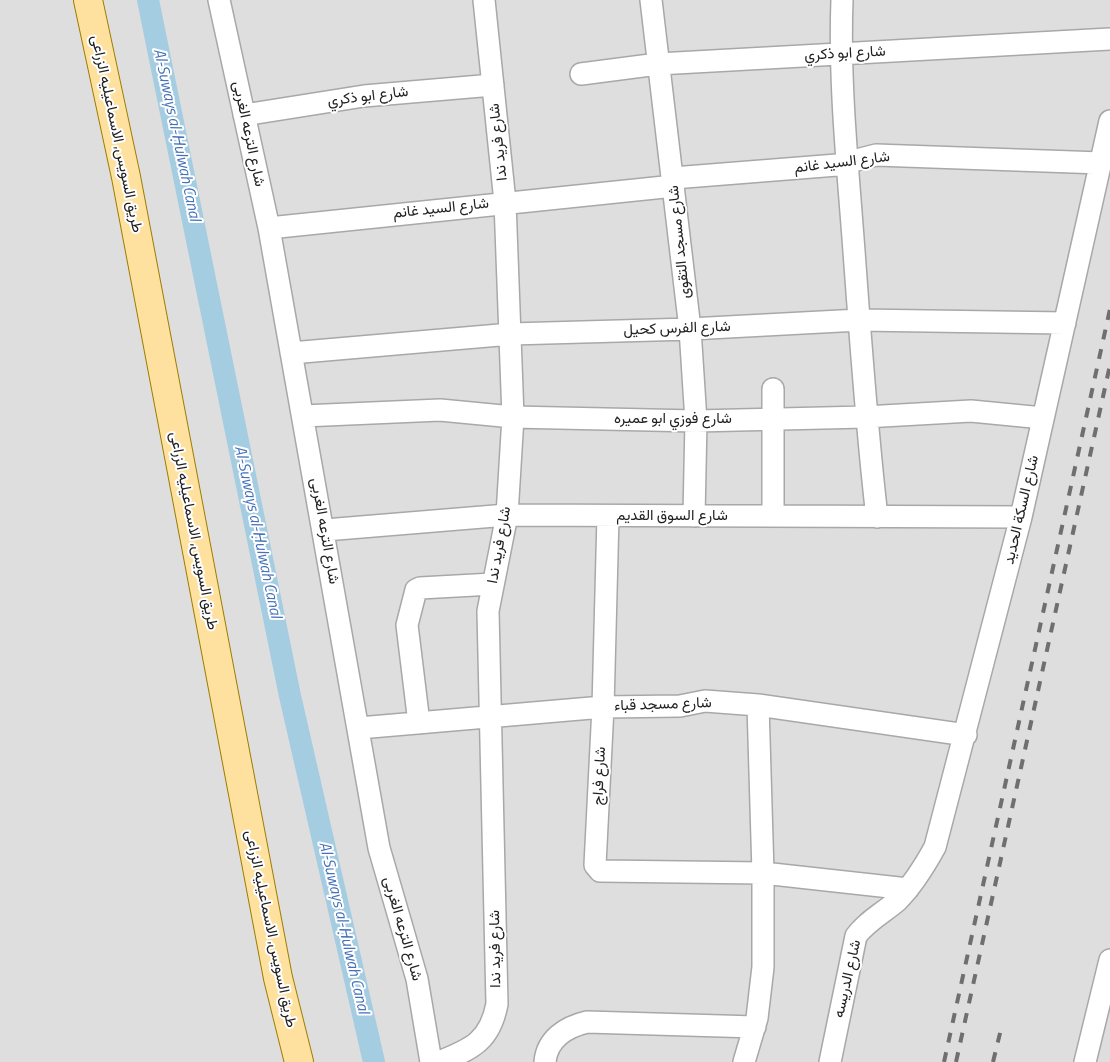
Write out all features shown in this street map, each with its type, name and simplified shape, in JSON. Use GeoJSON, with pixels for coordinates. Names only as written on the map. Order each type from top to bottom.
{"type":"FeatureCollection","features":[{"type":"Feature","properties":{"kind":"main road","name":"طريق السويس, الاسماعيليه الزراعى"},"geometry":{"type":"LineString","coordinates":[[88,0],[126,177],[278,978],[299,1062]]}},
{"type":"Feature","properties":{"kind":"street","name":"شارع الترعه الغربى"},"geometry":{"type":"LineString","coordinates":[[219,0],[269,228],[379,848],[416,979],[431,1062]]}},
{"type":"Feature","properties":{"kind":"street","name":"شارع فريد ندا"},"geometry":{"type":"LineString","coordinates":[[439,1062],[476,1044],[487,1033],[494,1020],[497,1004],[492,716],[488,612],[507,515],[513,417],[505,202],[484,0]]}},
{"type":"Feature","properties":{"kind":"street","name":"شارع مسجد التقوى"},"geometry":{"type":"LineString","coordinates":[[651,0],[690,329],[696,421],[694,516]]}},
{"type":"Feature","properties":{"kind":"street"},"geometry":{"type":"LineString","coordinates":[[842,0],[840,54],[847,163],[866,417],[876,517]]}},
{"type":"Feature","properties":{"kind":"street","name":"شارع ابو ذكري"},"geometry":{"type":"LineString","coordinates":[[581,74],[658,64],[1110,39]]}},
{"type":"Feature","properties":{"kind":"street","name":"شارع ابو ذكري"},"geometry":{"type":"LineString","coordinates":[[244,115],[364,96],[493,84]]}},
{"type":"Feature","properties":{"kind":"street","name":"شارع السكة الحديد"},"geometry":{"type":"LineString","coordinates":[[908,889],[935,847],[966,735],[1021,517],[1110,121]]}},
{"type":"Feature","properties":{"kind":"street","name":"شارع السيد غانم"},"geometry":{"type":"LineString","coordinates":[[269,228],[847,163],[876,156],[1101,163]]}},
{"type":"Feature","properties":{"kind":"street","name":"شارع الفرس كحيل"},"geometry":{"type":"LineString","coordinates":[[291,353],[511,334],[690,329],[859,320],[1065,323]]}},
{"type":"Feature","properties":{"kind":"street"},"geometry":{"type":"LineString","coordinates":[[773,389],[773,516]]}},
{"type":"Feature","properties":{"kind":"street","name":"شارع فوزي ابو عميره"},"geometry":{"type":"LineString","coordinates":[[303,416],[440,410],[513,417],[696,421],[866,417],[971,410],[1043,418]]}},
{"type":"Feature","properties":{"kind":"street","name":"شارع السوق القديم"},"geometry":{"type":"LineString","coordinates":[[324,530],[507,515],[1021,517]]}},
{"type":"Feature","properties":{"kind":"street","name":"شارع فراج"},"geometry":{"type":"LineString","coordinates":[[608,516],[603,707],[595,865],[600,871],[763,873],[908,889]]}},
{"type":"Feature","properties":{"kind":"street"},"geometry":{"type":"LineString","coordinates":[[419,723],[407,624],[416,590],[420,588],[493,584]]}},
{"type":"Feature","properties":{"kind":"street","name":"شارع مسجد قباء"},"geometry":{"type":"LineString","coordinates":[[359,728],[603,707],[668,707],[705,701],[758,705],[966,735]]}},
{"type":"Feature","properties":{"kind":"street"},"geometry":{"type":"LineString","coordinates":[[744,1062],[755,1027],[763,968],[763,873],[758,705]]}},
{"type":"Feature","properties":{"kind":"street","name":"شارع الدريسه"},"geometry":{"type":"LineString","coordinates":[[830,1062],[856,936],[864,926],[886,910],[908,889]]}},
{"type":"Feature","properties":{"kind":"street"},"geometry":{"type":"LineString","coordinates":[[1085,1062],[1110,960]]}},
{"type":"Feature","properties":{"kind":"street"},"geometry":{"type":"LineString","coordinates":[[545,1062],[550,1046],[556,1037],[574,1025],[587,1022],[755,1027]]}},
{"type":"Feature","properties":{"kind":"shaded area"},"geometry":{"type":"Polygon","coordinates":[[[0,0],[1110,0],[1110,1062],[0,1062],[0,0]]]}},
{"type":"Feature","properties":{"kind":"waterway","name":"Al-Suways al-Ḥulwah Canal"},"geometry":{"type":"LineString","coordinates":[[148,0],[290,696],[374,1062]]}},
{"type":"Feature","properties":{"kind":"railway"},"geometry":{"type":"LineString","coordinates":[[944,1062],[1110,309]]}},
{"type":"Feature","properties":{"kind":"railway"},"geometry":{"type":"LineString","coordinates":[[956,1062],[1110,365]]}},
{"type":"Feature","properties":{"kind":"railway"},"geometry":{"type":"LineString","coordinates":[[993,1062],[1002,1025]]}}]}
